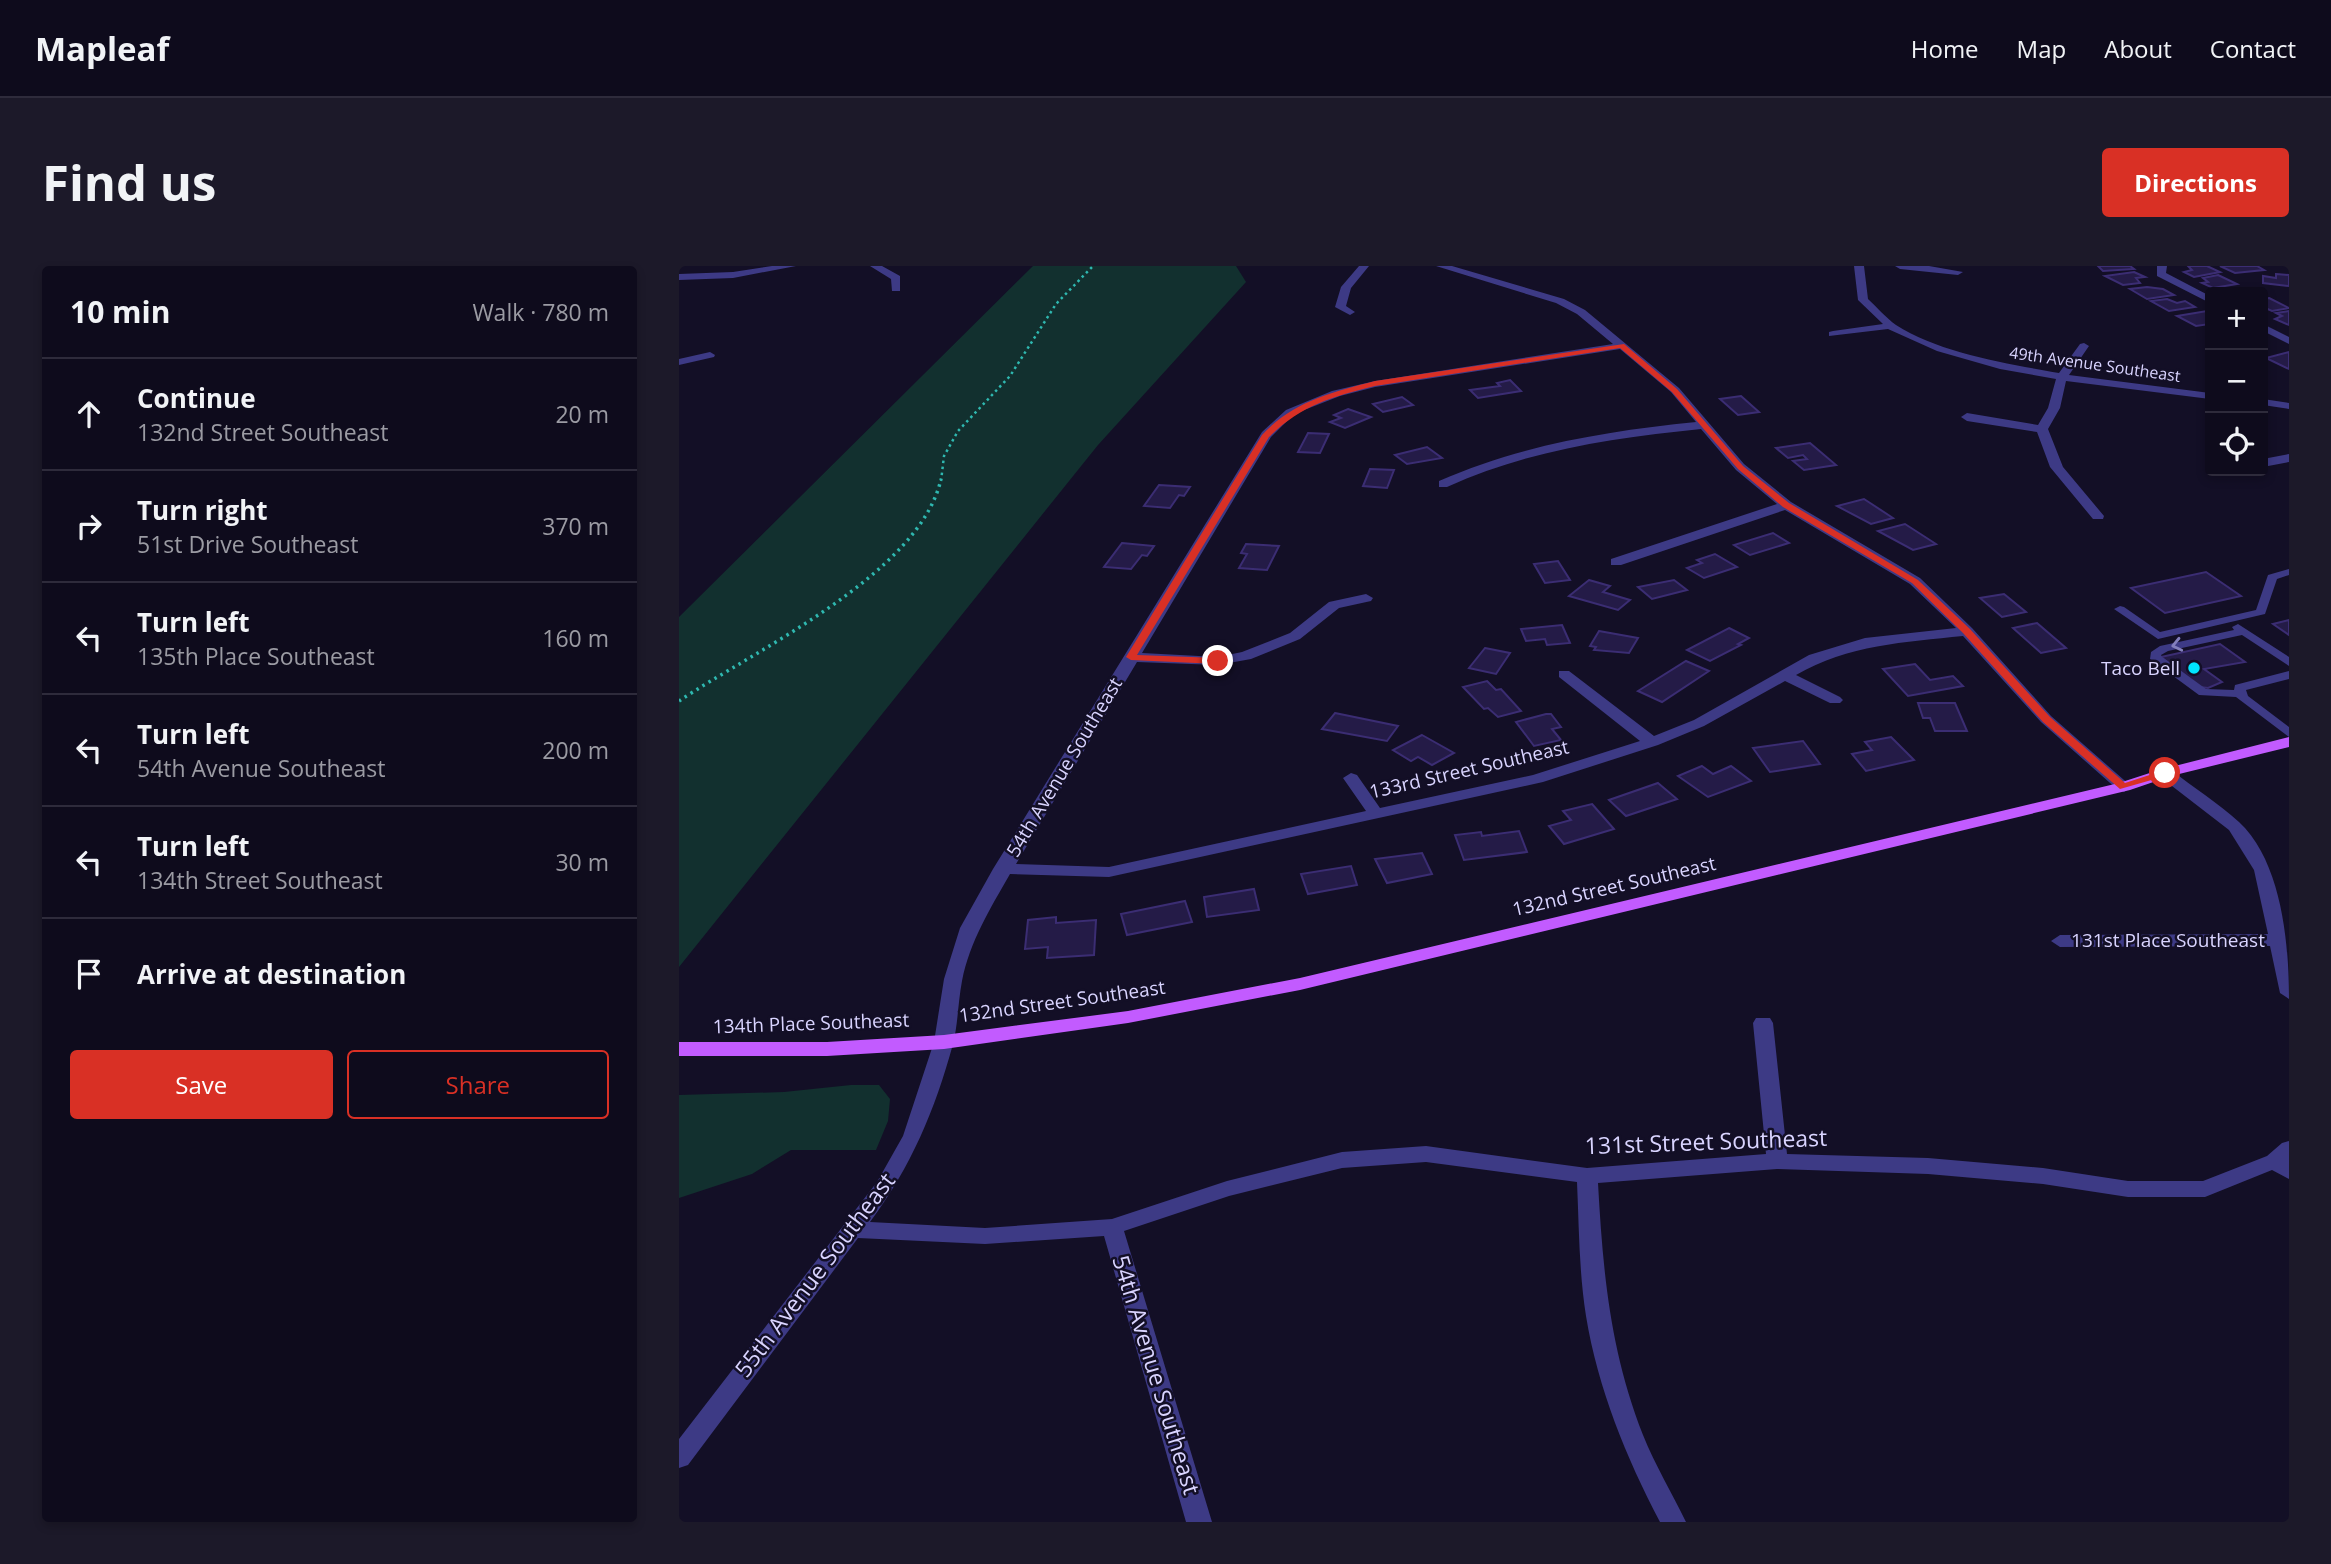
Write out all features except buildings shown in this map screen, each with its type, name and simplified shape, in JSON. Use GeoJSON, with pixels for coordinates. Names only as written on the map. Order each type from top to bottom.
{"type":"FeatureCollection","features":[{"type":"Feature","properties":{"kind":"main road","name":"132nd Street Southeast"},"geometry":{"type":"LineString","coordinates":[[944,1042],[1128,1017],[1300,984],[2124,787],[2165,773],[2289,742]]}},
{"type":"Feature","properties":{"kind":"main road","name":"134th Place Southeast"},"geometry":{"type":"LineString","coordinates":[[679,1049],[827,1049],[944,1042]]}},
{"type":"Feature","properties":{"kind":"street"},"geometry":{"type":"LineString","coordinates":[[679,277],[733,275],[791,266]]}},
{"type":"Feature","properties":{"kind":"street"},"geometry":{"type":"LineString","coordinates":[[875,266],[896,278],[896,289]]}},
{"type":"Feature","properties":{"kind":"street"},"geometry":{"type":"LineString","coordinates":[[1350,312],[1340,307],[1346,287],[1364,266]]}},
{"type":"Feature","properties":{"kind":"street"},"geometry":{"type":"LineString","coordinates":[[1441,266],[1490,274],[1560,301],[1581,313],[1675,390],[1740,467],[1786,505],[1915,582],[1967,631],[2046,719],[2124,787]]}},
{"type":"Feature","properties":{"kind":"street","name":"49th Avenue Southeast"},"geometry":{"type":"LineString","coordinates":[[1859,266],[1855,280],[1861,300],[1889,326],[1964,357],[2017,370],[2205,395]]}},
{"type":"Feature","properties":{"kind":"street"},"geometry":{"type":"LineString","coordinates":[[1900,266],[1958,272]]}},
{"type":"Feature","properties":{"kind":"street"},"geometry":{"type":"LineString","coordinates":[[2161,270],[2205,297]]}},
{"type":"Feature","properties":{"kind":"street"},"geometry":{"type":"LineString","coordinates":[[1833,334],[1889,326]]}},
{"type":"Feature","properties":{"kind":"street"},"geometry":{"type":"LineString","coordinates":[[2268,330],[2289,341]]}},
{"type":"Feature","properties":{"kind":"street","name":"54th Avenue Southeast"},"geometry":{"type":"LineString","coordinates":[[944,1042],[953,979],[969,928],[1002,869],[1266,435],[1290,412],[1336,393],[1375,384],[1622,346]]}},
{"type":"Feature","properties":{"kind":"street"},"geometry":{"type":"LineString","coordinates":[[2084,346],[2062,377],[2054,408],[2042,429],[2049,458],[2059,474],[2098,516]]}},
{"type":"Feature","properties":{"kind":"street"},"geometry":{"type":"LineString","coordinates":[[679,362],[709,355]]}},
{"type":"Feature","properties":{"kind":"street"},"geometry":{"type":"LineString","coordinates":[[2268,403],[2289,406]]}},
{"type":"Feature","properties":{"kind":"street"},"geometry":{"type":"LineString","coordinates":[[1967,417],[2042,429]]}},
{"type":"Feature","properties":{"kind":"street"},"geometry":{"type":"LineString","coordinates":[[1443,484],[1481,465],[1537,448],[1610,434],[1702,425]]}},
{"type":"Feature","properties":{"kind":"street"},"geometry":{"type":"LineString","coordinates":[[2268,462],[2289,458]]}},
{"type":"Feature","properties":{"kind":"street"},"geometry":{"type":"LineString","coordinates":[[1616,562],[1786,505]]}},
{"type":"Feature","properties":{"kind":"street"},"geometry":{"type":"LineString","coordinates":[[1131,657],[1218,661],[1246,656],[1295,636],[1334,605],[1366,598]]}},
{"type":"Feature","properties":{"kind":"street","name":"133rd Street Southeast"},"geometry":{"type":"LineString","coordinates":[[1002,869],[1108,872],[1537,779],[1652,742],[1699,723],[1814,657],[1865,642],[1967,631]]}},
{"type":"Feature","properties":{"kind":"street"},"geometry":{"type":"LineString","coordinates":[[1564,674],[1652,742]]}},
{"type":"Feature","properties":{"kind":"street"},"geometry":{"type":"LineString","coordinates":[[1783,674],[1835,700]]}},
{"type":"Feature","properties":{"kind":"street"},"geometry":{"type":"LineString","coordinates":[[2165,773],[2235,827],[2263,870],[2289,993]]}},
{"type":"Feature","properties":{"kind":"street"},"geometry":{"type":"LineString","coordinates":[[1351,778],[1375,813]]}},
{"type":"Feature","properties":{"kind":"street","name":"131st Place Southeast"},"geometry":{"type":"LineString","coordinates":[[2060,940],[2277,940]]}},
{"type":"Feature","properties":{"kind":"street"},"geometry":{"type":"LineString","coordinates":[[1763,1023],[1777,1161]]}},
{"type":"Feature","properties":{"kind":"street","name":"55th Avenue Southeast"},"geometry":{"type":"LineString","coordinates":[[679,1458],[884,1188],[913,1136],[944,1042]]}},
{"type":"Feature","properties":{"kind":"street","name":"131st Street Southeast"},"geometry":{"type":"LineString","coordinates":[[851,1229],[985,1236],[1112,1227],[1227,1189],[1342,1160],[1426,1154],[1587,1176],[1777,1161],[1928,1166],[2043,1177],[2128,1189],[2205,1189],[2284,1160]]}},
{"type":"Feature","properties":{"kind":"street"},"geometry":{"type":"LineString","coordinates":[[1587,1176],[1593,1285],[1616,1397],[1653,1486],[1673,1522]]}},
{"type":"Feature","properties":{"kind":"street","name":"54th Avenue Southeast"},"geometry":{"type":"LineString","coordinates":[[1112,1227],[1199,1522]]}},
{"type":"Feature","properties":{"kind":"lane"},"geometry":{"type":"LineString","coordinates":[[2120,609],[2158,636],[2261,612],[2272,577],[2289,572],[2289,564]]}},
{"type":"Feature","properties":{"kind":"lane"},"geometry":{"type":"LineString","coordinates":[[2227,620],[2289,662]]}},
{"type":"Feature","properties":{"kind":"lane"},"geometry":{"type":"LineString","coordinates":[[2240,694],[2203,692],[2156,659],[2155,654],[2164,648],[2244,631]]}},
{"type":"Feature","properties":{"kind":"lane"},"geometry":{"type":"LineString","coordinates":[[2289,675],[2239,688],[2242,698],[2289,733]]}},
{"type":"Feature","properties":{"kind":"path"},"geometry":{"type":"LineString","coordinates":[[679,701],[739,660],[821,612],[859,586],[876,570],[932,504],[939,486],[944,453],[956,435],[1010,376],[1048,314],[1075,281],[1093,266]]}},
{"type":"Feature","properties":{"kind":"green space"},"geometry":{"type":"Polygon","coordinates":[[[1033,266],[1236,266],[1246,282],[1098,445],[679,967],[679,617],[1033,266]]]}},
{"type":"Feature","properties":{"kind":"green space"},"geometry":{"type":"Polygon","coordinates":[[[879,1085],[890,1099],[888,1121],[876,1150],[791,1150],[752,1174],[679,1198],[679,1095],[784,1092],[879,1085]]]}},
{"type":"Feature","properties":{"kind":"place","name":"Taco Bell"},"geometry":{"type":"Point","coordinates":[2194,668]}},
{"type":"Feature","properties":{"kind":"route"},"geometry":{"type":"LineString","coordinates":[[1218,661],[1131,657],[1266,435],[1290,412],[1336,393],[1375,384],[1622,346],[1675,390],[1740,467],[1786,505],[1915,582],[1967,631],[2046,719],[2124,787],[2165,773]]}}]}
